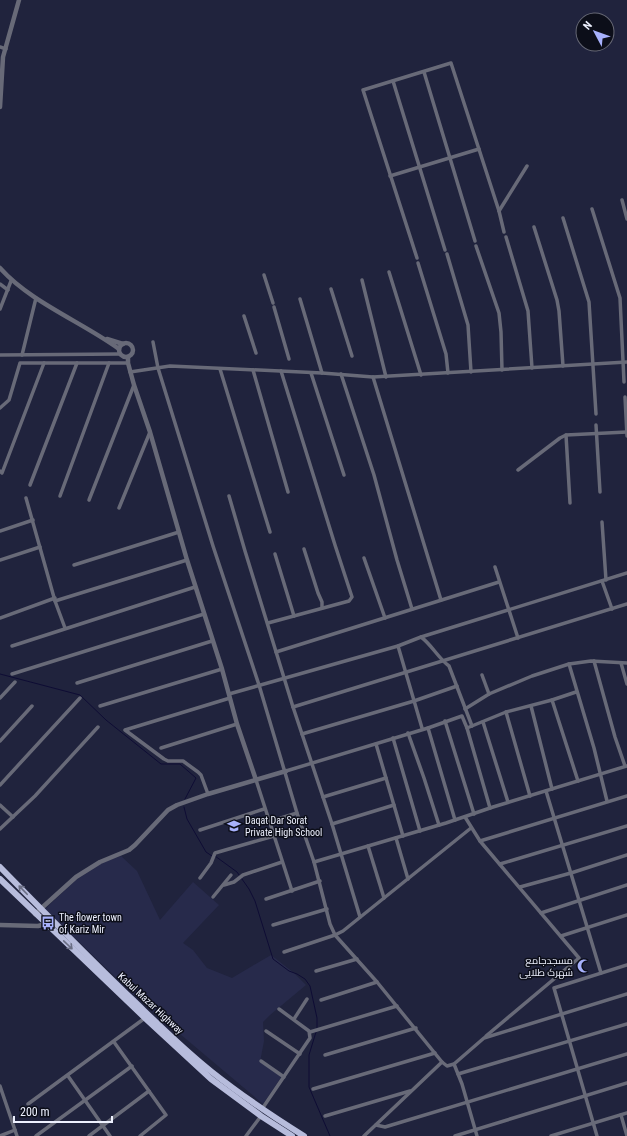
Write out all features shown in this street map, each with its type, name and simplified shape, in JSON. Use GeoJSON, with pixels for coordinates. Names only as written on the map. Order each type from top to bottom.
{"type":"FeatureCollection","features":[{"type":"Feature","properties":{"kind":"highway","name":"Kabul Mazar Highway"},"geometry":{"type":"LineString","coordinates":[[0,867],[102,974]]}},
{"type":"Feature","properties":{"kind":"highway","name":"Kabul Mazar Highway"},"geometry":{"type":"LineString","coordinates":[[0,879],[35,914],[188,1054],[211,1079],[292,1136]]}},
{"type":"Feature","properties":{"kind":"highway","name":"Kabul Mazar Highway"},"geometry":{"type":"LineString","coordinates":[[130,1000],[145,1018],[188,1054],[262,1109],[265,1116],[304,1136]]}},
{"type":"Feature","properties":{"kind":"street"},"geometry":{"type":"LineString","coordinates":[[0,107],[3,57],[19,0]]}},
{"type":"Feature","properties":{"kind":"street"},"geometry":{"type":"LineString","coordinates":[[0,47],[6,49]]}},
{"type":"Feature","properties":{"kind":"street"},"geometry":{"type":"LineString","coordinates":[[417,258],[363,90],[451,64],[499,211],[504,232]]}},
{"type":"Feature","properties":{"kind":"street"},"geometry":{"type":"LineString","coordinates":[[424,72],[475,241]]}},
{"type":"Feature","properties":{"kind":"street"},"geometry":{"type":"LineString","coordinates":[[393,81],[445,250]]}},
{"type":"Feature","properties":{"kind":"street"},"geometry":{"type":"LineString","coordinates":[[390,176],[479,149]]}},
{"type":"Feature","properties":{"kind":"street"},"geometry":{"type":"LineString","coordinates":[[499,211],[527,166]]}},
{"type":"Feature","properties":{"kind":"street"},"geometry":{"type":"LineString","coordinates":[[622,200],[627,219]]}},
{"type":"Feature","properties":{"kind":"street"},"geometry":{"type":"LineString","coordinates":[[592,209],[620,298],[625,362],[624,382]]}},
{"type":"Feature","properties":{"kind":"street"},"geometry":{"type":"LineString","coordinates":[[563,218],[589,302],[596,414]]}},
{"type":"Feature","properties":{"kind":"street"},"geometry":{"type":"LineString","coordinates":[[534,227],[558,306],[563,366]]}},
{"type":"Feature","properties":{"kind":"street"},"geometry":{"type":"LineString","coordinates":[[506,237],[528,311],[532,368]]}},
{"type":"Feature","properties":{"kind":"street"},"geometry":{"type":"LineString","coordinates":[[476,246],[499,313],[502,332],[502,370]]}},
{"type":"Feature","properties":{"kind":"street"},"geometry":{"type":"LineString","coordinates":[[447,254],[468,325],[471,372]]}},
{"type":"Feature","properties":{"kind":"street"},"geometry":{"type":"LineString","coordinates":[[418,263],[446,354],[448,373]]}},
{"type":"Feature","properties":{"kind":"street"},"geometry":{"type":"LineString","coordinates":[[0,268],[11,281],[36,298],[105,339],[124,357],[128,357]]}},
{"type":"Feature","properties":{"kind":"street"},"geometry":{"type":"LineString","coordinates":[[389,272],[421,375]]}},
{"type":"Feature","properties":{"kind":"street"},"geometry":{"type":"LineString","coordinates":[[264,275],[289,359]]}},
{"type":"Feature","properties":{"kind":"street"},"geometry":{"type":"LineString","coordinates":[[362,280],[386,377]]}},
{"type":"Feature","properties":{"kind":"street"},"geometry":{"type":"LineString","coordinates":[[0,309],[11,281]]}},
{"type":"Feature","properties":{"kind":"street"},"geometry":{"type":"LineString","coordinates":[[0,284],[8,290]]}},
{"type":"Feature","properties":{"kind":"street"},"geometry":{"type":"LineString","coordinates":[[331,289],[352,356]]}},
{"type":"Feature","properties":{"kind":"street"},"geometry":{"type":"LineString","coordinates":[[22,355],[36,298]]}},
{"type":"Feature","properties":{"kind":"street"},"geometry":{"type":"LineString","coordinates":[[300,299],[322,373]]}},
{"type":"Feature","properties":{"kind":"street"},"geometry":{"type":"LineString","coordinates":[[244,316],[256,353]]}},
{"type":"Feature","properties":{"kind":"street"},"geometry":{"type":"LineString","coordinates":[[105,339],[123,344],[130,344],[132,347],[133,352],[128,357],[130,372],[150,432],[187,560],[222,669],[237,724],[256,780],[268,822],[292,891]]}},
{"type":"Feature","properties":{"kind":"street"},"geometry":{"type":"LineString","coordinates":[[152,342],[158,368],[213,546],[259,685],[286,771],[297,812],[320,881],[330,924],[335,935],[377,982],[416,1028],[442,1062],[448,1067],[454,1064],[579,958],[480,841],[465,817]]}},
{"type":"Feature","properties":{"kind":"street"},"geometry":{"type":"LineString","coordinates":[[119,352],[123,344]]}},
{"type":"Feature","properties":{"kind":"street"},"geometry":{"type":"LineString","coordinates":[[0,355],[119,352]]}},
{"type":"Feature","properties":{"kind":"street"},"geometry":{"type":"LineString","coordinates":[[130,372],[170,366],[386,377],[625,362]]}},
{"type":"Feature","properties":{"kind":"street"},"geometry":{"type":"LineString","coordinates":[[0,408],[9,400],[20,363],[128,363]]}},
{"type":"Feature","properties":{"kind":"street"},"geometry":{"type":"LineString","coordinates":[[0,471],[2,473],[44,363]]}},
{"type":"Feature","properties":{"kind":"street"},"geometry":{"type":"LineString","coordinates":[[30,485],[77,363]]}},
{"type":"Feature","properties":{"kind":"street"},"geometry":{"type":"LineString","coordinates":[[60,496],[109,363]]}},
{"type":"Feature","properties":{"kind":"street"},"geometry":{"type":"LineString","coordinates":[[220,368],[270,532]]}},
{"type":"Feature","properties":{"kind":"street"},"geometry":{"type":"LineString","coordinates":[[253,370],[288,492]]}},
{"type":"Feature","properties":{"kind":"street"},"geometry":{"type":"LineString","coordinates":[[268,623],[350,601],[352,597],[281,372]]}},
{"type":"Feature","properties":{"kind":"street"},"geometry":{"type":"LineString","coordinates":[[311,373],[344,475]]}},
{"type":"Feature","properties":{"kind":"street"},"geometry":{"type":"LineString","coordinates":[[341,374],[374,475],[412,609]]}},
{"type":"Feature","properties":{"kind":"street"},"geometry":{"type":"LineString","coordinates":[[373,377],[441,600]]}},
{"type":"Feature","properties":{"kind":"street"},"geometry":{"type":"LineString","coordinates":[[89,500],[134,385]]}},
{"type":"Feature","properties":{"kind":"street"},"geometry":{"type":"LineString","coordinates":[[625,397],[627,436]]}},
{"type":"Feature","properties":{"kind":"street"},"geometry":{"type":"LineString","coordinates":[[596,425],[600,492]]}},
{"type":"Feature","properties":{"kind":"street"},"geometry":{"type":"LineString","coordinates":[[119,508],[150,432]]}},
{"type":"Feature","properties":{"kind":"street"},"geometry":{"type":"LineString","coordinates":[[518,470],[566,435],[627,432]]}},
{"type":"Feature","properties":{"kind":"street"},"geometry":{"type":"LineString","coordinates":[[566,435],[570,503]]}},
{"type":"Feature","properties":{"kind":"street"},"geometry":{"type":"LineString","coordinates":[[229,496],[293,707],[332,824],[360,917]]}},
{"type":"Feature","properties":{"kind":"street"},"geometry":{"type":"LineString","coordinates":[[26,498],[55,599],[65,628]]}},
{"type":"Feature","properties":{"kind":"street"},"geometry":{"type":"LineString","coordinates":[[0,531],[32,520]]}},
{"type":"Feature","properties":{"kind":"street"},"geometry":{"type":"LineString","coordinates":[[602,522],[604,580],[612,609]]}},
{"type":"Feature","properties":{"kind":"street"},"geometry":{"type":"LineString","coordinates":[[74,565],[179,532]]}},
{"type":"Feature","properties":{"kind":"street"},"geometry":{"type":"LineString","coordinates":[[0,560],[40,547]]}},
{"type":"Feature","properties":{"kind":"street"},"geometry":{"type":"LineString","coordinates":[[304,549],[322,602],[322,608]]}},
{"type":"Feature","properties":{"kind":"street"},"geometry":{"type":"LineString","coordinates":[[276,554],[294,616]]}},
{"type":"Feature","properties":{"kind":"street"},"geometry":{"type":"LineString","coordinates":[[364,558],[385,618]]}},
{"type":"Feature","properties":{"kind":"street"},"geometry":{"type":"LineString","coordinates":[[0,618],[55,599],[187,560]]}},
{"type":"Feature","properties":{"kind":"street"},"geometry":{"type":"LineString","coordinates":[[495,567],[518,638]]}},
{"type":"Feature","properties":{"kind":"street"},"geometry":{"type":"LineString","coordinates":[[208,794],[201,775],[198,772],[183,761],[168,761],[164,759],[125,730],[259,685],[398,646],[421,637],[627,573]]}},
{"type":"Feature","properties":{"kind":"street"},"geometry":{"type":"LineString","coordinates":[[276,652],[499,582]]}},
{"type":"Feature","properties":{"kind":"street"},"geometry":{"type":"LineString","coordinates":[[12,646],[196,587]]}},
{"type":"Feature","properties":{"kind":"street"},"geometry":{"type":"LineString","coordinates":[[293,707],[627,604]]}},
{"type":"Feature","properties":{"kind":"street"},"geometry":{"type":"LineString","coordinates":[[12,674],[204,614]]}},
{"type":"Feature","properties":{"kind":"street"},"geometry":{"type":"LineString","coordinates":[[421,637],[442,661],[449,666],[472,726]]}},
{"type":"Feature","properties":{"kind":"street"},"geometry":{"type":"LineString","coordinates":[[77,683],[212,641]]}},
{"type":"Feature","properties":{"kind":"street"},"geometry":{"type":"LineString","coordinates":[[398,646],[422,728]]}},
{"type":"Feature","properties":{"kind":"street"},"geometry":{"type":"LineString","coordinates":[[465,709],[489,694],[532,676],[569,664],[594,661],[627,663]]}},
{"type":"Feature","properties":{"kind":"street"},"geometry":{"type":"LineString","coordinates":[[314,862],[420,831],[626,766],[615,737],[594,661]]}},
{"type":"Feature","properties":{"kind":"street"},"geometry":{"type":"LineString","coordinates":[[621,663],[627,684]]}},
{"type":"Feature","properties":{"kind":"street"},"geometry":{"type":"LineString","coordinates":[[569,664],[576,692],[594,748],[607,802]]}},
{"type":"Feature","properties":{"kind":"street"},"geometry":{"type":"LineString","coordinates":[[100,706],[222,669]]}},
{"type":"Feature","properties":{"kind":"street"},"geometry":{"type":"LineString","coordinates":[[482,675],[489,694]]}},
{"type":"Feature","properties":{"kind":"street"},"geometry":{"type":"LineString","coordinates":[[0,698],[15,682]]}},
{"type":"Feature","properties":{"kind":"street"},"geometry":{"type":"LineString","coordinates":[[302,734],[414,701],[457,686]]}},
{"type":"Feature","properties":{"kind":"street"},"geometry":{"type":"LineString","coordinates":[[467,728],[506,712],[576,692]]}},
{"type":"Feature","properties":{"kind":"street"},"geometry":{"type":"LineString","coordinates":[[0,785],[80,698]]}},
{"type":"Feature","properties":{"kind":"street"},"geometry":{"type":"LineString","coordinates":[[552,700],[578,781]]}},
{"type":"Feature","properties":{"kind":"street"},"geometry":{"type":"LineString","coordinates":[[0,741],[32,706]]}},
{"type":"Feature","properties":{"kind":"street"},"geometry":{"type":"LineString","coordinates":[[530,706],[552,789]]}},
{"type":"Feature","properties":{"kind":"street"},"geometry":{"type":"LineString","coordinates":[[506,712],[530,796]]}},
{"type":"Feature","properties":{"kind":"street"},"geometry":{"type":"LineString","coordinates":[[35,914],[76,877],[100,862],[135,846],[168,810],[178,805],[208,794],[376,744],[462,716],[467,728],[490,808]]}},
{"type":"Feature","properties":{"kind":"street"},"geometry":{"type":"LineString","coordinates":[[445,721],[474,814]]}},
{"type":"Feature","properties":{"kind":"street"},"geometry":{"type":"LineString","coordinates":[[484,722],[508,802]]}},
{"type":"Feature","properties":{"kind":"street"},"geometry":{"type":"LineString","coordinates":[[161,748],[237,724]]}},
{"type":"Feature","properties":{"kind":"street"},"geometry":{"type":"LineString","coordinates":[[0,829],[35,796],[98,727]]}},
{"type":"Feature","properties":{"kind":"street"},"geometry":{"type":"LineString","coordinates":[[428,728],[455,820]]}},
{"type":"Feature","properties":{"kind":"street"},"geometry":{"type":"LineString","coordinates":[[408,733],[439,825]]}},
{"type":"Feature","properties":{"kind":"street"},"geometry":{"type":"LineString","coordinates":[[393,738],[420,831]]}},
{"type":"Feature","properties":{"kind":"street"},"geometry":{"type":"LineString","coordinates":[[376,744],[403,836]]}},
{"type":"Feature","properties":{"kind":"street"},"geometry":{"type":"LineString","coordinates":[[323,797],[386,778]]}},
{"type":"Feature","properties":{"kind":"street"},"geometry":{"type":"LineString","coordinates":[[546,791],[601,973]]}},
{"type":"Feature","properties":{"kind":"street"},"geometry":{"type":"LineString","coordinates":[[480,841],[627,796]]}},
{"type":"Feature","properties":{"kind":"street"},"geometry":{"type":"LineString","coordinates":[[0,805],[13,817]]}},
{"type":"Feature","properties":{"kind":"street"},"geometry":{"type":"LineString","coordinates":[[332,824],[394,806]]}},
{"type":"Feature","properties":{"kind":"street"},"geometry":{"type":"LineString","coordinates":[[200,830],[264,809]]}},
{"type":"Feature","properties":{"kind":"street"},"geometry":{"type":"LineString","coordinates":[[268,822],[297,812]]}},
{"type":"Feature","properties":{"kind":"street"},"geometry":{"type":"LineString","coordinates":[[500,864],[627,826]]}},
{"type":"Feature","properties":{"kind":"street"},"geometry":{"type":"LineString","coordinates":[[284,952],[343,931],[471,828]]}},
{"type":"Feature","properties":{"kind":"street"},"geometry":{"type":"LineString","coordinates":[[200,878],[214,854],[274,836]]}},
{"type":"Feature","properties":{"kind":"street"},"geometry":{"type":"LineString","coordinates":[[396,838],[408,879]]}},
{"type":"Feature","properties":{"kind":"street"},"geometry":{"type":"LineString","coordinates":[[368,846],[384,898]]}},
{"type":"Feature","properties":{"kind":"street"},"geometry":{"type":"LineString","coordinates":[[520,887],[627,855]]}},
{"type":"Feature","properties":{"kind":"street"},"geometry":{"type":"LineString","coordinates":[[224,885],[238,880],[242,876],[282,862]]}},
{"type":"Feature","properties":{"kind":"street"},"geometry":{"type":"LineString","coordinates":[[213,897],[231,875]]}},
{"type":"Feature","properties":{"kind":"street"},"geometry":{"type":"LineString","coordinates":[[266,898],[320,881]]}},
{"type":"Feature","properties":{"kind":"street"},"geometry":{"type":"LineString","coordinates":[[541,912],[627,885]]}},
{"type":"Feature","properties":{"kind":"street"},"geometry":{"type":"LineString","coordinates":[[273,925],[327,909]]}},
{"type":"Feature","properties":{"kind":"street"},"geometry":{"type":"LineString","coordinates":[[561,936],[627,915]]}},
{"type":"Feature","properties":{"kind":"street"},"geometry":{"type":"LineString","coordinates":[[0,925],[38,926],[45,923],[50,918]]}},
{"type":"Feature","properties":{"kind":"street"},"geometry":{"type":"LineString","coordinates":[[316,971],[357,959]]}},
{"type":"Feature","properties":{"kind":"street"},"geometry":{"type":"LineString","coordinates":[[597,1136],[554,988],[627,965]]}},
{"type":"Feature","properties":{"kind":"street"},"geometry":{"type":"LineString","coordinates":[[321,1000],[377,982]]}},
{"type":"Feature","properties":{"kind":"street"},"geometry":{"type":"LineString","coordinates":[[484,1038],[627,994]]}},
{"type":"Feature","properties":{"kind":"street"},"geometry":{"type":"LineString","coordinates":[[294,1019],[307,999]]}},
{"type":"Feature","properties":{"kind":"street"},"geometry":{"type":"LineString","coordinates":[[279,1009],[311,1031],[319,1030],[397,1006]]}},
{"type":"Feature","properties":{"kind":"street"},"geometry":{"type":"LineString","coordinates":[[28,1104],[145,1018]]}},
{"type":"Feature","properties":{"kind":"street"},"geometry":{"type":"LineString","coordinates":[[458,1074],[627,1024]]}},
{"type":"Feature","properties":{"kind":"street"},"geometry":{"type":"LineString","coordinates":[[325,1055],[416,1028]]}},
{"type":"Feature","properties":{"kind":"street"},"geometry":{"type":"LineString","coordinates":[[266,1031],[300,1054]]}},
{"type":"Feature","properties":{"kind":"street"},"geometry":{"type":"LineString","coordinates":[[262,1109],[309,1040],[311,1031]]}},
{"type":"Feature","properties":{"kind":"street"},"geometry":{"type":"LineString","coordinates":[[114,1042],[166,1115],[140,1136]]}},
{"type":"Feature","properties":{"kind":"street"},"geometry":{"type":"LineString","coordinates":[[313,1089],[435,1053]]}},
{"type":"Feature","properties":{"kind":"street"},"geometry":{"type":"LineString","coordinates":[[376,1125],[385,1127],[627,1054]]}},
{"type":"Feature","properties":{"kind":"street"},"geometry":{"type":"LineString","coordinates":[[262,1061],[284,1077]]}},
{"type":"Feature","properties":{"kind":"street"},"geometry":{"type":"LineString","coordinates":[[364,1136],[442,1062]]}},
{"type":"Feature","properties":{"kind":"street"},"geometry":{"type":"LineString","coordinates":[[454,1064],[477,1136]]}},
{"type":"Feature","properties":{"kind":"street"},"geometry":{"type":"LineString","coordinates":[[36,1136],[132,1066]]}},
{"type":"Feature","properties":{"kind":"street"},"geometry":{"type":"LineString","coordinates":[[68,1076],[110,1136]]}},
{"type":"Feature","properties":{"kind":"street"},"geometry":{"type":"LineString","coordinates":[[455,1136],[627,1083]]}},
{"type":"Feature","properties":{"kind":"street"},"geometry":{"type":"LineString","coordinates":[[0,1086],[17,1136]]}},
{"type":"Feature","properties":{"kind":"street"},"geometry":{"type":"LineString","coordinates":[[89,1136],[149,1091]]}},
{"type":"Feature","properties":{"kind":"street"},"geometry":{"type":"LineString","coordinates":[[325,1116],[411,1091]]}},
{"type":"Feature","properties":{"kind":"street"},"geometry":{"type":"LineString","coordinates":[[551,1136],[565,1134],[593,1123],[627,1113]]}},
{"type":"Feature","properties":{"kind":"street"},"geometry":{"type":"LineString","coordinates":[[620,1115],[627,1136]]}},
{"type":"Feature","properties":{"kind":"street"},"geometry":{"type":"LineString","coordinates":[[246,1136],[265,1116]]}},
{"type":"Feature","properties":{"kind":"street"},"geometry":{"type":"LineString","coordinates":[[0,1136],[15,1130]]}},
{"type":"Feature","properties":{"kind":"shaded area"},"geometry":{"type":"Polygon","coordinates":[[[121,856],[137,871],[160,920],[193,882],[219,905],[183,943],[193,950],[207,968],[232,978],[271,955],[294,973],[306,985],[263,1022],[264,1041],[260,1062],[282,1076],[263,1104],[135,996],[45,909],[76,880],[104,862],[121,856]]]}},
{"type":"Feature","properties":{"kind":"waterway"},"geometry":{"type":"LineString","coordinates":[[0,674],[80,695],[106,720],[161,764],[180,764],[196,778],[185,799]]}},
{"type":"Feature","properties":{"kind":"waterway"},"geometry":{"type":"LineString","coordinates":[[184,807],[187,819],[206,852],[212,856]]}},
{"type":"Feature","properties":{"kind":"waterway"},"geometry":{"type":"LineString","coordinates":[[215,856],[237,872],[249,889],[255,901],[273,959],[289,971],[305,979],[310,986],[317,1018],[317,1029]]}},
{"type":"Feature","properties":{"kind":"waterway"},"geometry":{"type":"LineString","coordinates":[[316,1032],[309,1055],[309,1087],[330,1136]]}},
{"type":"Feature","properties":{"kind":"place","name":"Daqat Dar Sorat Private High School"},"geometry":{"type":"Point","coordinates":[234,826]}},
{"type":"Feature","properties":{"kind":"place","name":"The flower town of Kariz Mir"},"geometry":{"type":"Point","coordinates":[48,923]}},
{"type":"Feature","properties":{"kind":"place","name":"مسجدجامع شهرک طلایی"},"geometry":{"type":"Point","coordinates":[584,966]}}]}
